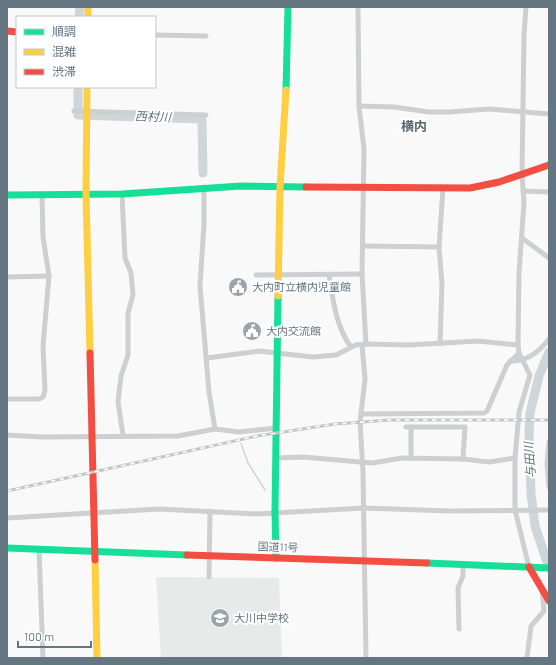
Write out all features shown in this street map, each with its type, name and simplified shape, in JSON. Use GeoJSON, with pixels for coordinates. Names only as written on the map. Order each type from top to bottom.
{"type":"FeatureCollection","features":[{"type":"Feature","properties":{"kind":"main road"},"geometry":{"type":"LineString","coordinates":[[276,558],[275,512],[280,187],[288,47],[288,7]]}},
{"type":"Feature","properties":{"kind":"main road"},"geometry":{"type":"LineString","coordinates":[[87,88],[86,194],[97,658]]}},
{"type":"Feature","properties":{"kind":"main road"},"geometry":{"type":"LineString","coordinates":[[7,195],[122,194],[204,187],[241,186],[470,188],[499,182],[549,165]]}},
{"type":"Feature","properties":{"kind":"main road","name":"国道11号"},"geometry":{"type":"LineString","coordinates":[[7,548],[94,550],[209,556],[549,568]]}},
{"type":"Feature","properties":{"kind":"main road"},"geometry":{"type":"LineString","coordinates":[[529,567],[549,601]]}},
{"type":"Feature","properties":{"kind":"street"},"geometry":{"type":"LineString","coordinates":[[358,7],[360,106],[364,149],[364,246],[362,274],[365,379],[361,414],[366,658]]}},
{"type":"Feature","properties":{"kind":"street"},"geometry":{"type":"LineString","coordinates":[[526,7],[524,35],[522,238],[519,273],[518,345],[519,353],[530,375],[519,412],[515,458],[517,510],[529,567]]}},
{"type":"Feature","properties":{"kind":"street"},"geometry":{"type":"LineString","coordinates":[[156,35],[206,36]]}},
{"type":"Feature","properties":{"kind":"street"},"geometry":{"type":"LineString","coordinates":[[360,106],[394,107],[429,112],[489,109],[549,114]]}},
{"type":"Feature","properties":{"kind":"street"},"geometry":{"type":"LineString","coordinates":[[74,111],[206,114]]}},
{"type":"Feature","properties":{"kind":"street"},"geometry":{"type":"LineString","coordinates":[[204,187],[204,224],[200,286],[209,392],[214,429]]}},
{"type":"Feature","properties":{"kind":"street"},"geometry":{"type":"LineString","coordinates":[[440,344],[442,284],[439,247],[443,188]]}},
{"type":"Feature","properties":{"kind":"street"},"geometry":{"type":"LineString","coordinates":[[523,191],[549,192]]}},
{"type":"Feature","properties":{"kind":"street"},"geometry":{"type":"LineString","coordinates":[[7,399],[39,399],[43,397],[45,392],[43,346],[49,276],[43,237],[42,194]]}},
{"type":"Feature","properties":{"kind":"street"},"geometry":{"type":"LineString","coordinates":[[122,194],[125,258],[131,272],[132,295],[128,314],[128,354],[121,376],[118,402],[123,435]]}},
{"type":"Feature","properties":{"kind":"street"},"geometry":{"type":"LineString","coordinates":[[522,238],[548,255]]}},
{"type":"Feature","properties":{"kind":"street"},"geometry":{"type":"LineString","coordinates":[[364,246],[439,247]]}},
{"type":"Feature","properties":{"kind":"street"},"geometry":{"type":"LineString","coordinates":[[256,274],[362,274]]}},
{"type":"Feature","properties":{"kind":"street"},"geometry":{"type":"LineString","coordinates":[[329,275],[334,308],[346,341],[351,347]]}},
{"type":"Feature","properties":{"kind":"street"},"geometry":{"type":"LineString","coordinates":[[7,277],[49,276]]}},
{"type":"Feature","properties":{"kind":"street"},"geometry":{"type":"LineString","coordinates":[[510,361],[523,360],[534,354],[549,339]]}},
{"type":"Feature","properties":{"kind":"street"},"geometry":{"type":"LineString","coordinates":[[207,358],[252,351],[313,357],[336,355],[351,347],[364,345],[478,342],[518,345]]}},
{"type":"Feature","properties":{"kind":"street"},"geometry":{"type":"LineString","coordinates":[[361,414],[484,413],[487,411],[510,361],[519,353]]}},
{"type":"Feature","properties":{"kind":"street"},"geometry":{"type":"LineString","coordinates":[[410,458],[408,427],[465,427],[464,459]]}},
{"type":"Feature","properties":{"kind":"street"},"geometry":{"type":"LineString","coordinates":[[7,436],[178,436],[214,429],[239,432],[276,428]]}},
{"type":"Feature","properties":{"kind":"street"},"geometry":{"type":"LineString","coordinates":[[549,442],[549,487]]}},
{"type":"Feature","properties":{"kind":"street"},"geometry":{"type":"LineString","coordinates":[[276,458],[303,457],[362,462],[410,458],[464,459],[489,462],[515,458]]}},
{"type":"Feature","properties":{"kind":"street"},"geometry":{"type":"LineString","coordinates":[[7,518],[159,509],[256,514],[364,508],[450,511],[549,510]]}},
{"type":"Feature","properties":{"kind":"street"},"geometry":{"type":"LineString","coordinates":[[209,577],[210,511]]}},
{"type":"Feature","properties":{"kind":"street"},"geometry":{"type":"LineString","coordinates":[[39,549],[43,658]]}},
{"type":"Feature","properties":{"kind":"street"},"geometry":{"type":"LineString","coordinates":[[459,629],[458,588],[463,576],[464,566]]}},
{"type":"Feature","properties":{"kind":"street"},"geometry":{"type":"LineString","coordinates":[[527,658],[531,626],[544,611],[542,590]]}},
{"type":"Feature","properties":{"kind":"shaded area","name":"大川中学校"},"geometry":{"type":"Polygon","coordinates":[[[156,577],[279,578],[282,658],[161,658],[156,577]]]}},
{"type":"Feature","properties":{"kind":"waterway","name":"西村川"},"geometry":{"type":"LineString","coordinates":[[79,16],[80,7]]}},
{"type":"Feature","properties":{"kind":"waterway","name":"西村川"},"geometry":{"type":"LineString","coordinates":[[78,88],[78,115],[202,119],[203,173]]}},
{"type":"Feature","properties":{"kind":"waterway","name":"与田川"},"geometry":{"type":"LineString","coordinates":[[549,352],[539,376],[530,413],[529,433],[531,493],[535,526],[549,568]]}},
{"type":"Feature","properties":{"kind":"waterway"},"geometry":{"type":"LineString","coordinates":[[241,443],[248,463],[265,490]]}},
{"type":"Feature","properties":{"kind":"railway"},"geometry":{"type":"LineString","coordinates":[[7,491],[257,436],[335,424],[389,420],[549,420]]}},
{"type":"Feature","properties":{"kind":"traffic: fast"},"geometry":{"type":"LineString","coordinates":[[286,90],[288,7]]}},
{"type":"Feature","properties":{"kind":"traffic: fast"},"geometry":{"type":"LineString","coordinates":[[7,195],[122,194],[241,186],[306,187]]}},
{"type":"Feature","properties":{"kind":"traffic: fast"},"geometry":{"type":"LineString","coordinates":[[276,558],[275,512],[278,296]]}},
{"type":"Feature","properties":{"kind":"traffic: fast"},"geometry":{"type":"LineString","coordinates":[[7,548],[187,555]]}},
{"type":"Feature","properties":{"kind":"traffic: fast"},"geometry":{"type":"LineString","coordinates":[[427,563],[549,568]]}},
{"type":"Feature","properties":{"kind":"traffic: slow"},"geometry":{"type":"LineString","coordinates":[[88,7],[88,16]]}},
{"type":"Feature","properties":{"kind":"traffic: slow"},"geometry":{"type":"LineString","coordinates":[[87,88],[86,194],[90,353]]}},
{"type":"Feature","properties":{"kind":"traffic: slow"},"geometry":{"type":"LineString","coordinates":[[278,296],[280,187],[286,90]]}},
{"type":"Feature","properties":{"kind":"traffic: slow"},"geometry":{"type":"LineString","coordinates":[[95,560],[97,658]]}},
{"type":"Feature","properties":{"kind":"traffic: jam"},"geometry":{"type":"LineString","coordinates":[[7,31],[16,32]]}},
{"type":"Feature","properties":{"kind":"traffic: jam"},"geometry":{"type":"LineString","coordinates":[[306,187],[470,188],[499,182],[549,165]]}},
{"type":"Feature","properties":{"kind":"traffic: jam"},"geometry":{"type":"LineString","coordinates":[[90,353],[95,560]]}},
{"type":"Feature","properties":{"kind":"traffic: jam"},"geometry":{"type":"LineString","coordinates":[[187,555],[427,563]]}},
{"type":"Feature","properties":{"kind":"traffic: jam"},"geometry":{"type":"LineString","coordinates":[[529,567],[549,601]]}},
{"type":"Feature","properties":{"kind":"place","name":"大内町立横内児童館"},"geometry":{"type":"Point","coordinates":[238,287]}},
{"type":"Feature","properties":{"kind":"place","name":"大内交流館"},"geometry":{"type":"Point","coordinates":[252,331]}},
{"type":"Feature","properties":{"kind":"place","name":"大川中学校"},"geometry":{"type":"Point","coordinates":[220,618]}},
{"type":"Feature","properties":{"kind":"district","name":"横内"},"geometry":{"type":"Point","coordinates":[414,126]}}]}
